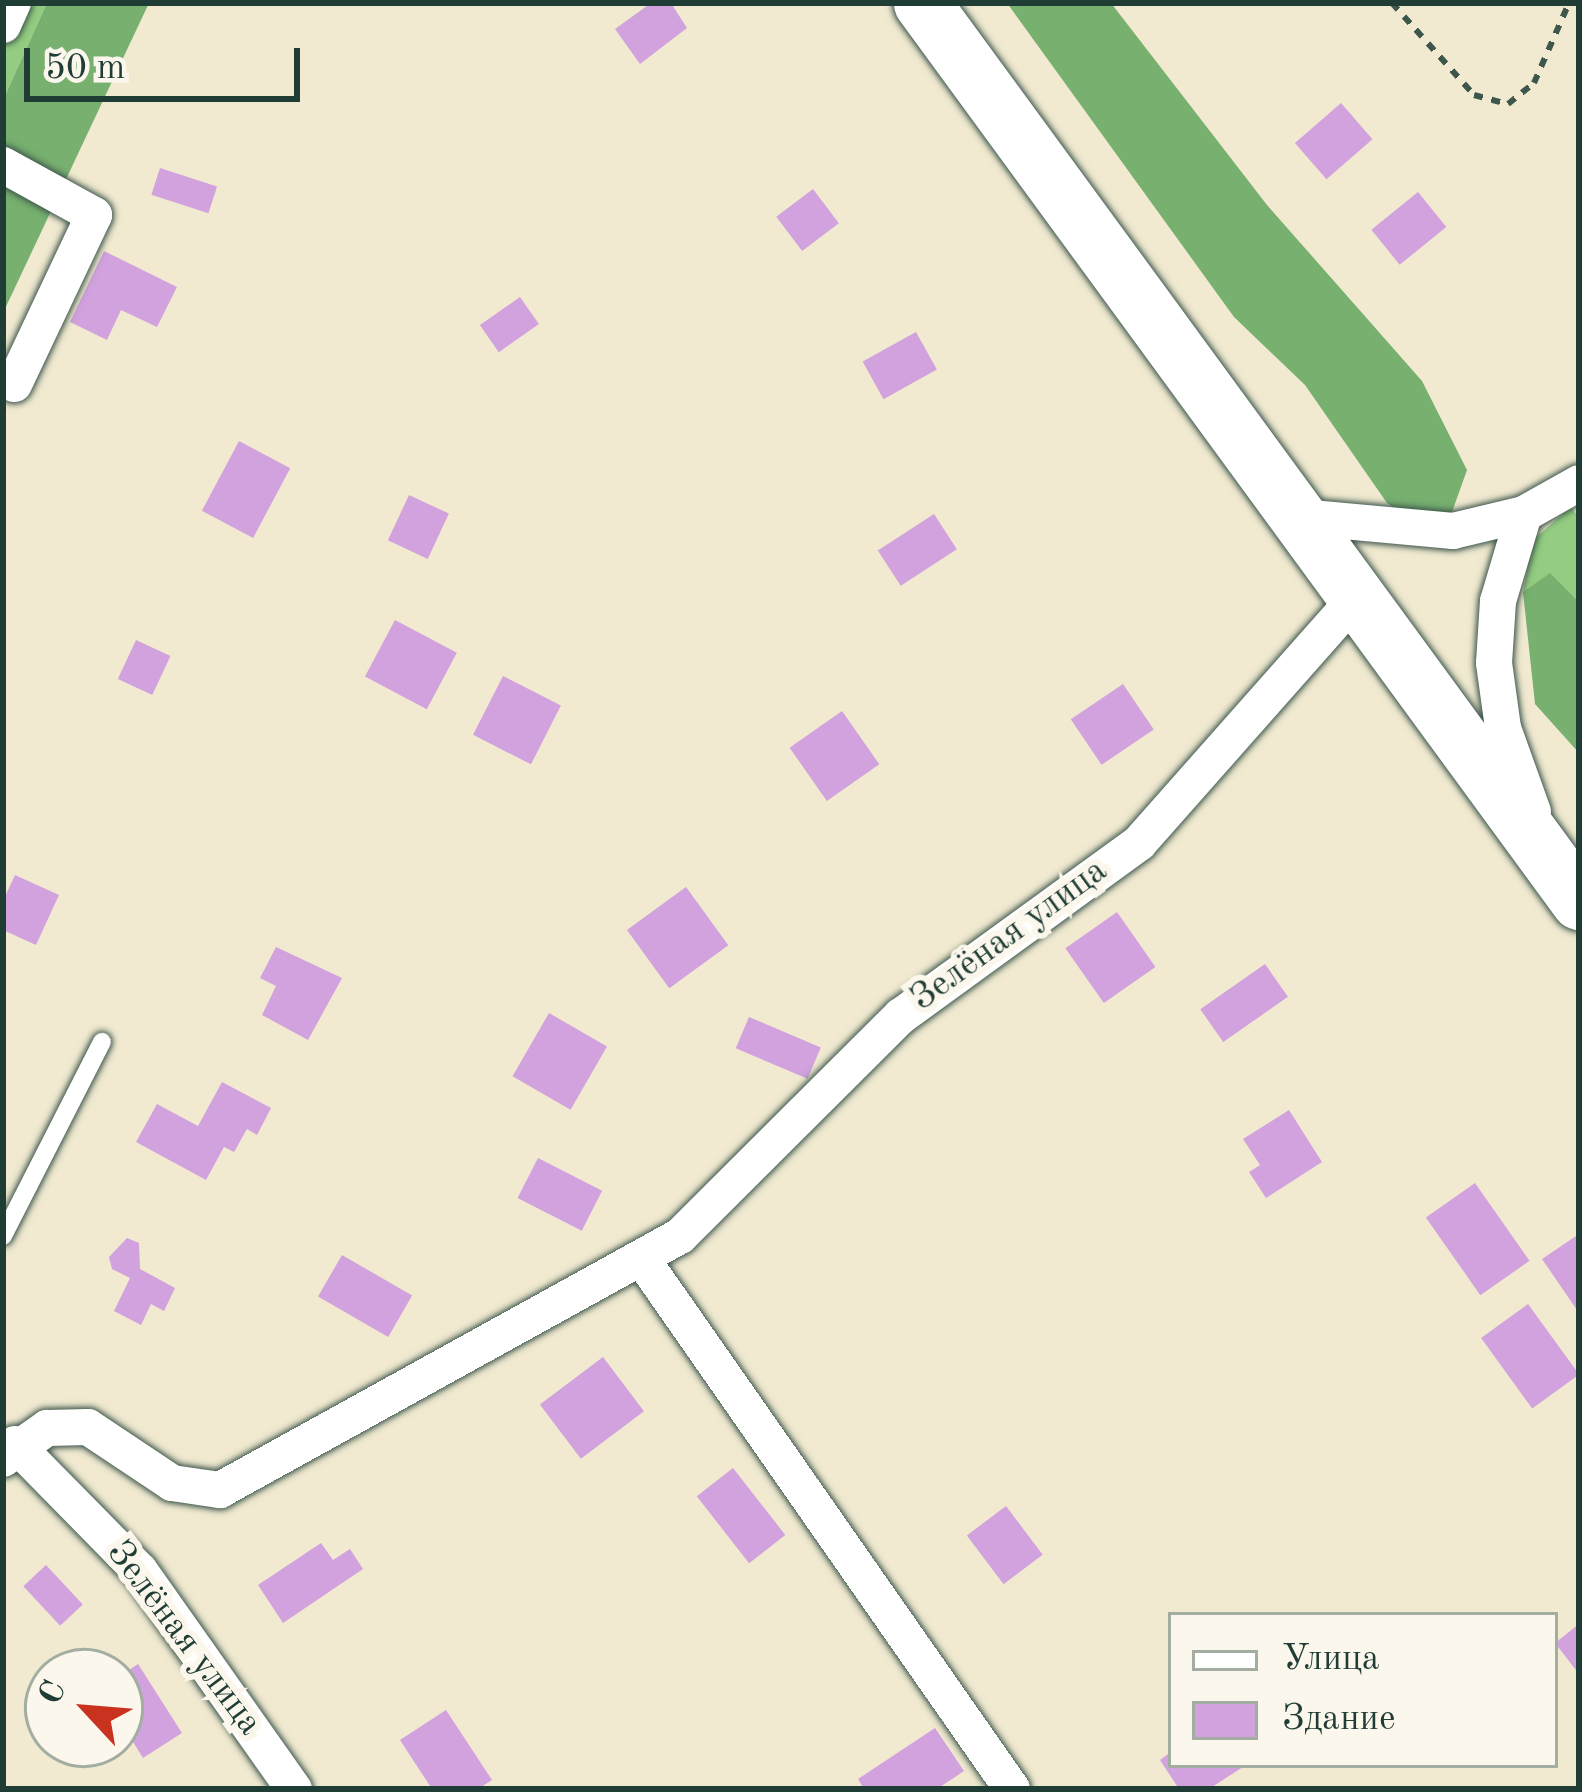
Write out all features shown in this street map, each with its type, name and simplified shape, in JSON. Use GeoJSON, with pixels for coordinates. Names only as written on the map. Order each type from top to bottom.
{"type":"FeatureCollection","features":[{"type":"Feature","properties":{"kind":"main road"},"geometry":{"type":"LineString","coordinates":[[922,3],[1569,881]]}},
{"type":"Feature","properties":{"kind":"street"},"geometry":{"type":"LineString","coordinates":[[3,25],[13,3]]}},
{"type":"Feature","properties":{"kind":"street"},"geometry":{"type":"LineString","coordinates":[[3,165],[94,214],[14,384]]}},
{"type":"Feature","properties":{"kind":"street"},"geometry":{"type":"LineString","coordinates":[[1300,517],[1454,531],[1524,514],[1579,483]]}},
{"type":"Feature","properties":{"kind":"street"},"geometry":{"type":"LineString","coordinates":[[1524,514],[1498,601],[1494,664],[1503,728],[1569,881]]}},
{"type":"Feature","properties":{"kind":"street","name":"Зелёная улица"},"geometry":{"type":"LineString","coordinates":[[294,1789],[140,1571],[7,1445],[47,1428],[88,1426],[172,1483],[220,1490],[680,1236],[902,1016],[1139,843],[1359,594]]}},
{"type":"Feature","properties":{"kind":"street"},"geometry":{"type":"LineString","coordinates":[[642,1259],[1012,1789]]}},
{"type":"Feature","properties":{"kind":"lane"},"geometry":{"type":"LineString","coordinates":[[3,1236],[102,1042]]}},
{"type":"Feature","properties":{"kind":"path"},"geometry":{"type":"LineString","coordinates":[[1392,3],[1474,95],[1508,104],[1534,82],[1569,3]]}},
{"type":"Feature","properties":{"kind":"green space"},"geometry":{"type":"Polygon","coordinates":[[[3,3],[47,3],[3,100],[3,3]]]}},
{"type":"Feature","properties":{"kind":"green space"},"geometry":{"type":"Polygon","coordinates":[[[47,3],[149,3],[3,313],[3,100],[47,3]]]}},
{"type":"Feature","properties":{"kind":"green space"},"geometry":{"type":"Polygon","coordinates":[[[1007,3],[1111,3],[1267,205],[1422,381],[1467,470],[1452,512],[1409,519],[1387,503],[1305,385],[1234,317],[1007,3]]]}},
{"type":"Feature","properties":{"kind":"green space"},"geometry":{"type":"Polygon","coordinates":[[[1571,507],[1579,518],[1579,602],[1550,574],[1523,592],[1533,540],[1571,507]]]}},
{"type":"Feature","properties":{"kind":"green space"},"geometry":{"type":"Polygon","coordinates":[[[1550,573],[1579,602],[1579,753],[1535,704],[1523,592],[1550,573]]]}},
{"type":"Feature","properties":{"kind":"building"},"geometry":{"type":"Polygon","coordinates":[[[651,3],[671,3],[687,28],[640,64],[615,29],[651,3]]]}},
{"type":"Feature","properties":{"kind":"building"},"geometry":{"type":"Polygon","coordinates":[[[1341,103],[1372,139],[1326,179],[1295,143],[1341,103]]]}},
{"type":"Feature","properties":{"kind":"building"},"geometry":{"type":"Polygon","coordinates":[[[160,168],[217,187],[208,213],[151,195],[160,168]]]}},
{"type":"Feature","properties":{"kind":"building"},"geometry":{"type":"Polygon","coordinates":[[[813,189],[839,223],[802,251],[776,217],[813,189]]]}},
{"type":"Feature","properties":{"kind":"building"},"geometry":{"type":"Polygon","coordinates":[[[1418,192],[1446,227],[1400,265],[1371,230],[1418,192]]]}},
{"type":"Feature","properties":{"kind":"building"},"geometry":{"type":"Polygon","coordinates":[[[104,251],[177,287],[157,327],[121,310],[107,340],[70,322],[104,251]]]}},
{"type":"Feature","properties":{"kind":"building"},"geometry":{"type":"Polygon","coordinates":[[[520,297],[539,324],[499,352],[480,325],[520,297]]]}},
{"type":"Feature","properties":{"kind":"building"},"geometry":{"type":"Polygon","coordinates":[[[916,332],[937,370],[883,399],[863,362],[916,332]]]}},
{"type":"Feature","properties":{"kind":"building"},"geometry":{"type":"Polygon","coordinates":[[[239,441],[290,468],[253,538],[202,511],[239,441]]]}},
{"type":"Feature","properties":{"kind":"building"},"geometry":{"type":"Polygon","coordinates":[[[409,495],[449,514],[428,559],[388,540],[409,495]]]}},
{"type":"Feature","properties":{"kind":"building"},"geometry":{"type":"Polygon","coordinates":[[[934,514],[957,549],[901,586],[878,550],[934,514]]]}},
{"type":"Feature","properties":{"kind":"building"},"geometry":{"type":"Polygon","coordinates":[[[395,620],[457,653],[427,709],[365,677],[395,620]]]}},
{"type":"Feature","properties":{"kind":"building"},"geometry":{"type":"Polygon","coordinates":[[[136,640],[170,656],[152,695],[118,679],[136,640]]]}},
{"type":"Feature","properties":{"kind":"building"},"geometry":{"type":"Polygon","coordinates":[[[503,676],[561,706],[531,764],[473,735],[503,676]]]}},
{"type":"Feature","properties":{"kind":"building"},"geometry":{"type":"Polygon","coordinates":[[[1123,684],[1154,730],[1102,765],[1071,719],[1123,684]]]}},
{"type":"Feature","properties":{"kind":"building"},"geometry":{"type":"Polygon","coordinates":[[[842,711],[879,764],[827,801],[790,748],[842,711]]]}},
{"type":"Feature","properties":{"kind":"building"},"geometry":{"type":"Polygon","coordinates":[[[15,875],[59,895],[36,945],[3,930],[3,901],[15,875]]]}},
{"type":"Feature","properties":{"kind":"building"},"geometry":{"type":"Polygon","coordinates":[[[686,887],[728,945],[669,988],[627,930],[686,887]]]}},
{"type":"Feature","properties":{"kind":"building"},"geometry":{"type":"Polygon","coordinates":[[[1117,912],[1155,967],[1104,1003],[1065,948],[1117,912]]]}},
{"type":"Feature","properties":{"kind":"building"},"geometry":{"type":"Polygon","coordinates":[[[276,947],[342,978],[308,1040],[262,1015],[276,986],[260,978],[276,947]]]}},
{"type":"Feature","properties":{"kind":"building"},"geometry":{"type":"Polygon","coordinates":[[[1265,964],[1288,997],[1223,1042],[1200,1009],[1265,964]]]}},
{"type":"Feature","properties":{"kind":"building"},"geometry":{"type":"Polygon","coordinates":[[[549,1013],[607,1046],[571,1110],[512,1076],[549,1013]]]}},
{"type":"Feature","properties":{"kind":"building"},"geometry":{"type":"Polygon","coordinates":[[[749,1017],[821,1047],[808,1079],[736,1048],[749,1017]]]}},
{"type":"Feature","properties":{"kind":"building"},"geometry":{"type":"Polygon","coordinates":[[[222,1082],[271,1108],[257,1135],[247,1129],[234,1152],[224,1147],[206,1180],[136,1142],[157,1104],[198,1126],[222,1082]]]}},
{"type":"Feature","properties":{"kind":"building"},"geometry":{"type":"Polygon","coordinates":[[[1289,1110],[1322,1162],[1266,1198],[1249,1172],[1260,1165],[1243,1139],[1289,1110]]]}},
{"type":"Feature","properties":{"kind":"building"},"geometry":{"type":"Polygon","coordinates":[[[538,1158],[602,1191],[582,1231],[518,1198],[538,1158]]]}},
{"type":"Feature","properties":{"kind":"building"},"geometry":{"type":"Polygon","coordinates":[[[1475,1183],[1529,1261],[1480,1295],[1426,1217],[1475,1183]]]}},
{"type":"Feature","properties":{"kind":"building"},"geometry":{"type":"Polygon","coordinates":[[[1579,1234],[1579,1313],[1542,1259],[1579,1234]]]}},
{"type":"Feature","properties":{"kind":"building"},"geometry":{"type":"Polygon","coordinates":[[[127,1238],[139,1243],[140,1269],[175,1288],[164,1311],[151,1304],[141,1325],[114,1311],[130,1278],[112,1269],[109,1257],[127,1238]]]}},
{"type":"Feature","properties":{"kind":"building"},"geometry":{"type":"Polygon","coordinates":[[[342,1255],[412,1296],[388,1337],[318,1297],[342,1255]]]}},
{"type":"Feature","properties":{"kind":"building"},"geometry":{"type":"Polygon","coordinates":[[[1528,1304],[1579,1374],[1532,1408],[1481,1338],[1528,1304]]]}},
{"type":"Feature","properties":{"kind":"building"},"geometry":{"type":"Polygon","coordinates":[[[603,1357],[644,1411],[581,1459],[540,1405],[603,1357]]]}},
{"type":"Feature","properties":{"kind":"building"},"geometry":{"type":"Polygon","coordinates":[[[733,1468],[785,1535],[749,1563],[697,1496],[733,1468]]]}},
{"type":"Feature","properties":{"kind":"building"},"geometry":{"type":"Polygon","coordinates":[[[1006,1506],[1043,1555],[1004,1584],[967,1535],[1006,1506]]]}},
{"type":"Feature","properties":{"kind":"building"},"geometry":{"type":"Polygon","coordinates":[[[321,1543],[333,1560],[350,1549],[363,1569],[283,1623],[258,1585],[321,1543]]]}},
{"type":"Feature","properties":{"kind":"building"},"geometry":{"type":"Polygon","coordinates":[[[46,1565],[83,1604],[60,1626],[23,1586],[46,1565]]]}},
{"type":"Feature","properties":{"kind":"building"},"geometry":{"type":"Polygon","coordinates":[[[1579,1624],[1579,1674],[1558,1647],[1558,1641],[1579,1624]]]}},
{"type":"Feature","properties":{"kind":"building"},"geometry":{"type":"Polygon","coordinates":[[[144,1673],[182,1733],[144,1757],[144,1673]]]}},
{"type":"Feature","properties":{"kind":"building"},"geometry":{"type":"Polygon","coordinates":[[[446,1710],[492,1780],[478,1789],[432,1789],[400,1740],[446,1710]]]}},
{"type":"Feature","properties":{"kind":"building"},"geometry":{"type":"Polygon","coordinates":[[[935,1728],[964,1771],[937,1789],[864,1789],[858,1779],[935,1728]]]}},
{"type":"Feature","properties":{"kind":"building"},"geometry":{"type":"Polygon","coordinates":[[[1168,1754],[1168,1768],[1241,1768],[1209,1789],[1179,1789],[1160,1760],[1168,1754]]]}}]}
